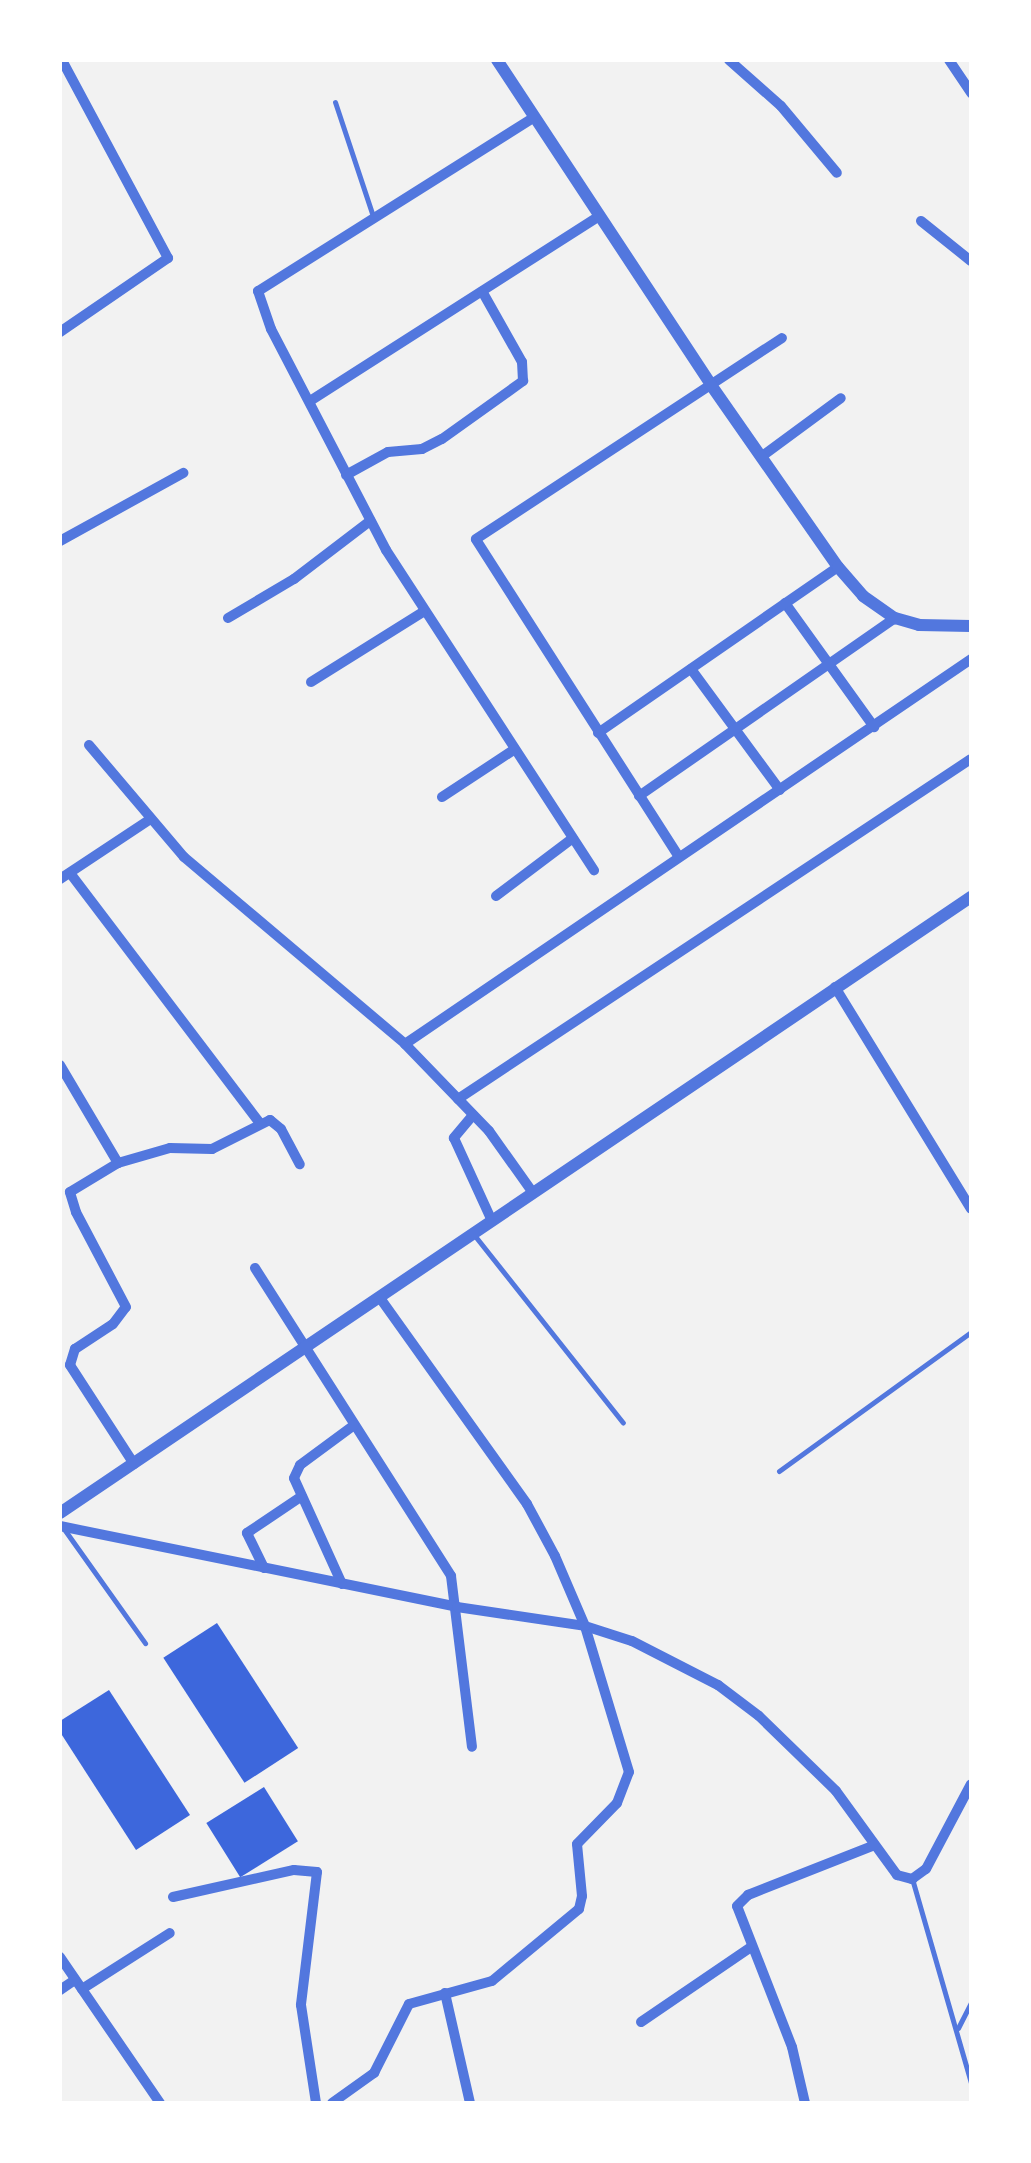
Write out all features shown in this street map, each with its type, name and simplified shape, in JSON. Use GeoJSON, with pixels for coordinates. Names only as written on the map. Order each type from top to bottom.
{"type":"FeatureCollection","features":[{"type":"Feature","properties":{"kind":"street"},"geometry":{"type":"LineString","coordinates":[[60,332],[168,258],[62,60]]}},
{"type":"Feature","properties":{"kind":"street"},"geometry":{"type":"LineString","coordinates":[[497,60],[711,385],[838,567],[863,596],[895,618],[919,625],[971,626]]}},
{"type":"Feature","properties":{"kind":"street"},"geometry":{"type":"LineString","coordinates":[[729,60],[781,106],[838,174]]}},
{"type":"Feature","properties":{"kind":"street"},"geometry":{"type":"LineString","coordinates":[[949,60],[971,93]]}},
{"type":"Feature","properties":{"kind":"street"},"geometry":{"type":"LineString","coordinates":[[533,118],[258,290],[271,329],[370,521],[424,612],[594,870]]}},
{"type":"Feature","properties":{"kind":"street"},"geometry":{"type":"LineString","coordinates":[[310,401],[599,216]]}},
{"type":"Feature","properties":{"kind":"street"},"geometry":{"type":"LineString","coordinates":[[922,222],[971,261]]}},
{"type":"Feature","properties":{"kind":"street"},"geometry":{"type":"LineString","coordinates":[[346,475],[378,456],[422,449],[442,440],[522,381],[522,362],[482,291]]}},
{"type":"Feature","properties":{"kind":"street"},"geometry":{"type":"LineString","coordinates":[[679,857],[476,539],[782,338]]}},
{"type":"Feature","properties":{"kind":"street"},"geometry":{"type":"LineString","coordinates":[[760,457],[841,398]]}},
{"type":"Feature","properties":{"kind":"street"},"geometry":{"type":"LineString","coordinates":[[60,542],[183,473]]}},
{"type":"Feature","properties":{"kind":"street"},"geometry":{"type":"LineString","coordinates":[[228,618],[294,579],[370,521]]}},
{"type":"Feature","properties":{"kind":"street"},"geometry":{"type":"LineString","coordinates":[[598,733],[838,567]]}},
{"type":"Feature","properties":{"kind":"street"},"geometry":{"type":"LineString","coordinates":[[786,603],[874,727]]}},
{"type":"Feature","properties":{"kind":"street"},"geometry":{"type":"LineString","coordinates":[[311,682],[424,612]]}},
{"type":"Feature","properties":{"kind":"street"},"geometry":{"type":"LineString","coordinates":[[639,796],[895,618]]}},
{"type":"Feature","properties":{"kind":"street"},"geometry":{"type":"LineString","coordinates":[[405,1044],[971,659]]}},
{"type":"Feature","properties":{"kind":"street"},"geometry":{"type":"LineString","coordinates":[[691,668],[780,790]]}},
{"type":"Feature","properties":{"kind":"street"},"geometry":{"type":"LineString","coordinates":[[89,745],[149,820],[272,935],[405,1044],[473,1115],[533,1194]]}},
{"type":"Feature","properties":{"kind":"street"},"geometry":{"type":"LineString","coordinates":[[442,796],[515,749]]}},
{"type":"Feature","properties":{"kind":"street"},"geometry":{"type":"LineString","coordinates":[[458,1099],[971,759]]}},
{"type":"Feature","properties":{"kind":"street"},"geometry":{"type":"LineString","coordinates":[[149,820],[65,876],[260,1123]]}},
{"type":"Feature","properties":{"kind":"street"},"geometry":{"type":"LineString","coordinates":[[496,896],[573,838]]}},
{"type":"Feature","properties":{"kind":"street"},"geometry":{"type":"LineString","coordinates":[[61,1522],[134,1464],[971,897]]}},
{"type":"Feature","properties":{"kind":"street"},"geometry":{"type":"LineString","coordinates":[[835,987],[971,1209]]}},
{"type":"Feature","properties":{"kind":"street"},"geometry":{"type":"LineString","coordinates":[[60,1065],[118,1163]]}},
{"type":"Feature","properties":{"kind":"street"},"geometry":{"type":"LineString","coordinates":[[473,1115],[454,1138],[492,1221]]}},
{"type":"Feature","properties":{"kind":"street"},"geometry":{"type":"LineString","coordinates":[[134,1464],[65,1368],[75,1348],[113,1324],[126,1307],[70,1199],[76,1185],[118,1163],[170,1148],[212,1149],[260,1123],[276,1122],[300,1164]]}},
{"type":"Feature","properties":{"kind":"street"},"geometry":{"type":"LineString","coordinates":[[255,1268],[304,1350],[443,1561],[456,1608],[472,1747]]}},
{"type":"Feature","properties":{"kind":"street"},"geometry":{"type":"LineString","coordinates":[[332,2103],[374,2073],[408,2004],[492,1981],[578,1909],[582,1896],[577,1844],[626,1789],[629,1772],[585,1626],[528,1504],[380,1298]]}},
{"type":"Feature","properties":{"kind":"street"},"geometry":{"type":"LineString","coordinates":[[342,1584],[302,1496],[295,1471],[354,1426]]}},
{"type":"Feature","properties":{"kind":"street"},"geometry":{"type":"LineString","coordinates":[[264,1568],[247,1533],[302,1496]]}},
{"type":"Feature","properties":{"kind":"street"},"geometry":{"type":"LineString","coordinates":[[61,1522],[456,1608],[585,1626],[632,1641],[732,1695],[811,1763],[897,1874],[912,1879],[926,1869],[971,1784]]}},
{"type":"Feature","properties":{"kind":"street"},"geometry":{"type":"LineString","coordinates":[[805,2103],[792,2047],[737,1914],[740,1899],[875,1844]]}},
{"type":"Feature","properties":{"kind":"street"},"geometry":{"type":"LineString","coordinates":[[172,1897],[294,1870],[317,1872],[301,2005],[316,2103]]}},
{"type":"Feature","properties":{"kind":"street"},"geometry":{"type":"LineString","coordinates":[[60,1990],[170,1933]]}},
{"type":"Feature","properties":{"kind":"street"},"geometry":{"type":"LineString","coordinates":[[641,2022],[751,1947]]}},
{"type":"Feature","properties":{"kind":"street"},"geometry":{"type":"LineString","coordinates":[[60,1957],[160,2103]]}},
{"type":"Feature","properties":{"kind":"street"},"geometry":{"type":"LineString","coordinates":[[445,1994],[470,2103]]}},
{"type":"Feature","properties":{"kind":"lane"},"geometry":{"type":"LineString","coordinates":[[334,102],[373,216]]}},
{"type":"Feature","properties":{"kind":"lane"},"geometry":{"type":"LineString","coordinates":[[474,1234],[623,1423]]}},
{"type":"Feature","properties":{"kind":"lane"},"geometry":{"type":"LineString","coordinates":[[779,1470],[971,1332]]}},
{"type":"Feature","properties":{"kind":"lane"},"geometry":{"type":"LineString","coordinates":[[61,1522],[145,1643]]}},
{"type":"Feature","properties":{"kind":"lane"},"geometry":{"type":"LineString","coordinates":[[912,1879],[971,2084]]}},
{"type":"Feature","properties":{"kind":"lane"},"geometry":{"type":"LineString","coordinates":[[956,2030],[971,2002]]}},
{"type":"Feature","properties":{"kind":"building"},"geometry":{"type":"Polygon","coordinates":[[[217,1623],[298,1748],[244,1783],[163,1658],[217,1623]]]}},
{"type":"Feature","properties":{"kind":"building"},"geometry":{"type":"Polygon","coordinates":[[[109,1690],[190,1815],[136,1850],[60,1732],[60,1721],[109,1690]]]}},
{"type":"Feature","properties":{"kind":"building"},"geometry":{"type":"Polygon","coordinates":[[[264,1787],[298,1841],[240,1877],[206,1823],[264,1787]]]}}]}
